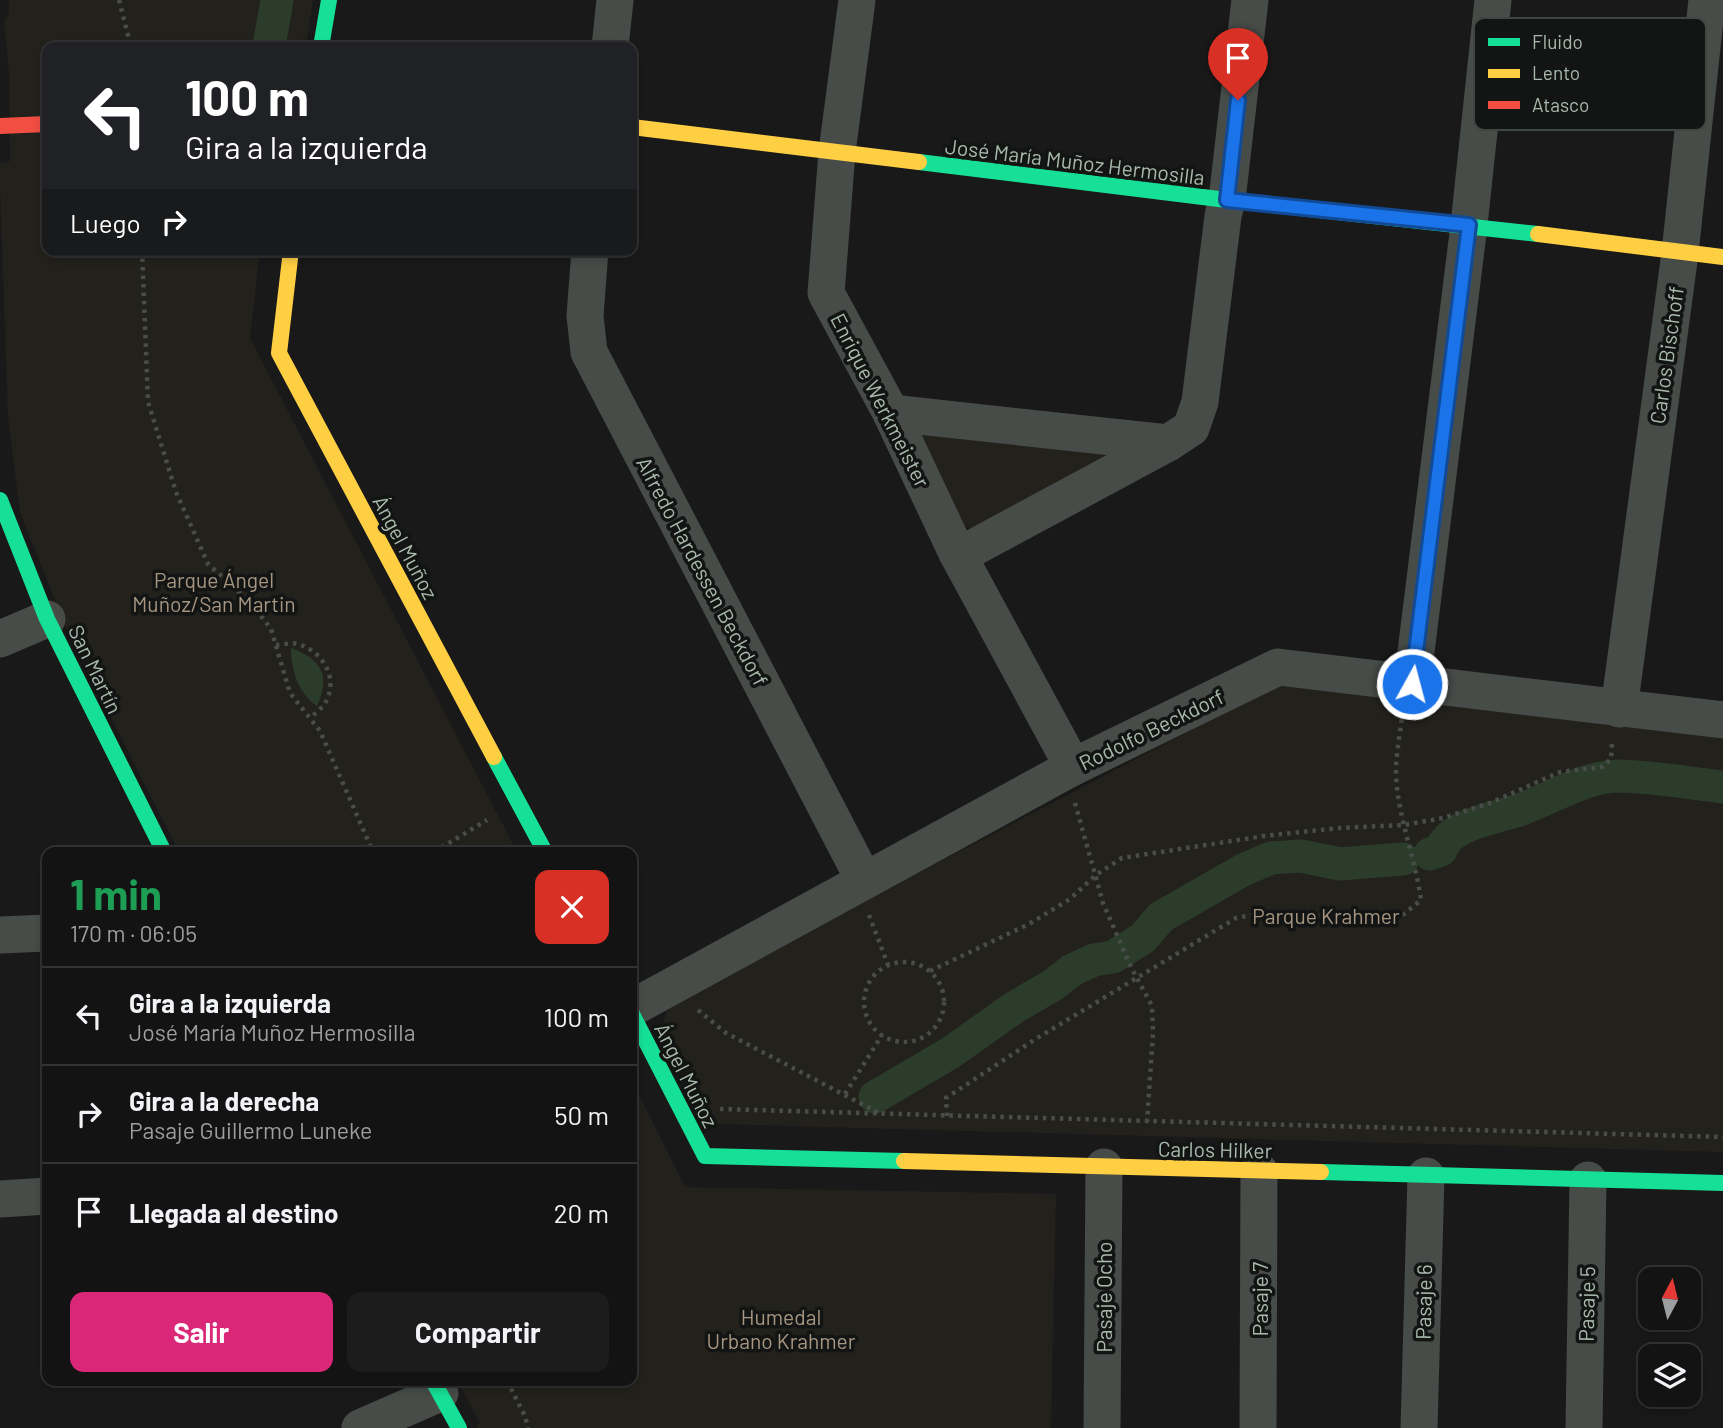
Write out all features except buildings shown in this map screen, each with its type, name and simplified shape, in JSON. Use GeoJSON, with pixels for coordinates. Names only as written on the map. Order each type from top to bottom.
{"type":"FeatureCollection","features":[{"type":"Feature","properties":{"kind":"street"},"geometry":{"type":"LineString","coordinates":[[322,42],[329,0]]}},
{"type":"Feature","properties":{"kind":"street"},"geometry":{"type":"LineString","coordinates":[[611,42],[615,0]]}},
{"type":"Feature","properties":{"kind":"street","name":"Enrique Werkmeister"},"geometry":{"type":"LineString","coordinates":[[856,0],[836,152],[826,293],[891,413],[957,553],[1073,767]]}},
{"type":"Feature","properties":{"kind":"street"},"geometry":{"type":"LineString","coordinates":[[957,553],[973,548],[1191,428],[1200,402],[1250,0]]}},
{"type":"Feature","properties":{"kind":"street"},"geometry":{"type":"LineString","coordinates":[[1491,18],[1493,0]]}},
{"type":"Feature","properties":{"kind":"street","name":"Carlos Bischoff"},"geometry":{"type":"LineString","coordinates":[[1705,18],[1707,0]]}},
{"type":"Feature","properties":{"kind":"street"},"geometry":{"type":"LineString","coordinates":[[0,126],[42,124]]}},
{"type":"Feature","properties":{"kind":"street","name":"José María Muñoz Hermosilla"},"geometry":{"type":"LineString","coordinates":[[637,128],[1723,257]]}},
{"type":"Feature","properties":{"kind":"street"},"geometry":{"type":"LineString","coordinates":[[1408,694],[1479,130]]}},
{"type":"Feature","properties":{"kind":"street","name":"Carlos Bischoff"},"geometry":{"type":"LineString","coordinates":[[1616,724],[1680,253],[1693,130]]}},
{"type":"Feature","properties":{"kind":"street","name":"Ángel Muñoz"},"geometry":{"type":"LineString","coordinates":[[290,256],[279,353],[542,847]]}},
{"type":"Feature","properties":{"kind":"street","name":"Alfredo Hardessen Beckdorf"},"geometry":{"type":"LineString","coordinates":[[590,256],[585,316],[589,352],[866,895]]}},
{"type":"Feature","properties":{"kind":"street"},"geometry":{"type":"LineString","coordinates":[[891,413],[1168,443]]}},
{"type":"Feature","properties":{"kind":"street","name":"San Martín"},"geometry":{"type":"LineString","coordinates":[[0,500],[47,619],[161,847]]}},
{"type":"Feature","properties":{"kind":"street"},"geometry":{"type":"LineString","coordinates":[[0,639],[47,619]]}},
{"type":"Feature","properties":{"kind":"street","name":"Rodolfo Beckdorf"},"geometry":{"type":"LineString","coordinates":[[637,1009],[866,895],[1073,767],[1278,667],[1408,694],[1616,724],[1723,720]]}},
{"type":"Feature","properties":{"kind":"street"},"geometry":{"type":"LineString","coordinates":[[0,935],[42,933]]}},
{"type":"Feature","properties":{"kind":"street","name":"Ángel Muñoz"},"geometry":{"type":"LineString","coordinates":[[637,1021],[705,1156]]}},
{"type":"Feature","properties":{"kind":"street","name":"Carlos Hilker"},"geometry":{"type":"LineString","coordinates":[[705,1156],[1723,1183]]}},
{"type":"Feature","properties":{"kind":"street","name":"Pasaje Ocho"},"geometry":{"type":"LineString","coordinates":[[1101,1428],[1104,1167]]}},
{"type":"Feature","properties":{"kind":"street","name":"Pasaje 7"},"geometry":{"type":"LineString","coordinates":[[1258,1428],[1259,1171]]}},
{"type":"Feature","properties":{"kind":"street","name":"Pasaje 6"},"geometry":{"type":"LineString","coordinates":[[1419,1428],[1426,1175]]}},
{"type":"Feature","properties":{"kind":"street","name":"Pasaje 5"},"geometry":{"type":"LineString","coordinates":[[1584,1428],[1588,1180]]}},
{"type":"Feature","properties":{"kind":"street"},"geometry":{"type":"LineString","coordinates":[[0,1199],[42,1196]]}},
{"type":"Feature","properties":{"kind":"street"},"geometry":{"type":"LineString","coordinates":[[360,1428],[437,1387],[459,1428]]}},
{"type":"Feature","properties":{"kind":"path"},"geometry":{"type":"LineString","coordinates":[[119,0],[130,42]]}},
{"type":"Feature","properties":{"kind":"path"},"geometry":{"type":"LineString","coordinates":[[142,256],[148,402],[176,492],[208,564],[252,604],[271,629],[290,693],[320,731],[371,847]]}},
{"type":"Feature","properties":{"kind":"path"},"geometry":{"type":"LineString","coordinates":[[276,645],[296,643],[316,652],[324,663],[330,677],[329,695],[323,706],[310,718]]}},
{"type":"Feature","properties":{"kind":"path"},"geometry":{"type":"LineString","coordinates":[[947,1116],[946,1098],[1236,918],[1269,912],[1377,920],[1404,914],[1422,900],[1404,825],[1396,768],[1408,694]]}},
{"type":"Feature","properties":{"kind":"path"},"geometry":{"type":"LineString","coordinates":[[930,971],[1028,923],[1069,899],[1096,875],[1122,858],[1264,836],[1404,825],[1443,818],[1490,803],[1560,772],[1602,767],[1611,759],[1616,724]]}},
{"type":"Feature","properties":{"kind":"path"},"geometry":{"type":"LineString","coordinates":[[1073,767],[1074,801],[1103,904],[1152,1006],[1153,1033],[1147,1122]]}},
{"type":"Feature","properties":{"kind":"path"},"geometry":{"type":"LineString","coordinates":[[442,847],[519,802]]}},
{"type":"Feature","properties":{"kind":"path"},"geometry":{"type":"LineString","coordinates":[[866,895],[888,965]]}},
{"type":"Feature","properties":{"kind":"path"},"geometry":{"type":"LineString","coordinates":[[906,961],[919,965],[930,971],[939,982],[944,1008],[931,1031],[919,1038],[907,1042],[882,1035],[872,1026],[866,1015],[863,1003],[865,990],[871,978],[888,965],[906,961]]}},
{"type":"Feature","properties":{"kind":"path"},"geometry":{"type":"LineString","coordinates":[[691,1005],[726,1033],[883,1114]]}},
{"type":"Feature","properties":{"kind":"path"},"geometry":{"type":"LineString","coordinates":[[845,1094],[882,1035]]}},
{"type":"Feature","properties":{"kind":"path"},"geometry":{"type":"LineString","coordinates":[[709,1109],[1723,1138]]}},
{"type":"Feature","properties":{"kind":"path"},"geometry":{"type":"LineString","coordinates":[[510,1386],[528,1428]]}},
{"type":"Feature","properties":{"kind":"green space","name":"Parque Ángel Muñoz/San Martin"},"geometry":{"type":"Polygon","coordinates":[[[9,0],[313,0],[307,42],[42,42],[42,256],[259,256],[250,338],[514,847],[176,847],[68,633],[20,512],[8,417],[0,189],[0,163],[10,161],[9,74],[4,22],[9,14],[9,0]]]}},
{"type":"Feature","properties":{"kind":"green space"},"geometry":{"type":"Polygon","coordinates":[[[914,427],[1122,457],[975,529],[953,523],[914,427]]]}},
{"type":"Feature","properties":{"kind":"green space","name":"Parque Krahmer"},"geometry":{"type":"Polygon","coordinates":[[[1283,682],[1723,733],[1723,1152],[716,1124],[701,1118],[660,1031],[670,1003],[1283,682]]]}},
{"type":"Feature","properties":{"kind":"green space","name":"Humedal Urbano Krahmer"},"geometry":{"type":"Polygon","coordinates":[[[637,1091],[685,1187],[1056,1194],[1051,1428],[478,1428],[480,1423],[460,1386],[637,1386],[637,1091]]]}},
{"type":"Feature","properties":{"kind":"shaded area"},"geometry":{"type":"Polygon","coordinates":[[[291,648],[310,657],[320,670],[323,685],[317,706],[300,688],[292,665],[291,648]]]}},
{"type":"Feature","properties":{"kind":"waterway"},"geometry":{"type":"LineString","coordinates":[[270,42],[277,0]]}},
{"type":"Feature","properties":{"kind":"waterway"},"geometry":{"type":"LineString","coordinates":[[1430,854],[1441,850],[1445,841],[1463,828],[1519,810],[1569,788],[1607,777],[1659,779],[1723,787]]}},
{"type":"Feature","properties":{"kind":"waterway"},"geometry":{"type":"LineString","coordinates":[[875,1097],[950,1053],[1072,970],[1094,960],[1113,957],[1143,938],[1161,917],[1243,870],[1271,858],[1301,856],[1340,864],[1403,859]]}},
{"type":"Feature","properties":{"kind":"traffic: fast"},"geometry":{"type":"LineString","coordinates":[[322,42],[329,0]]}},
{"type":"Feature","properties":{"kind":"traffic: fast"},"geometry":{"type":"LineString","coordinates":[[919,162],[1227,200],[1538,234]]}},
{"type":"Feature","properties":{"kind":"traffic: fast"},"geometry":{"type":"LineString","coordinates":[[0,500],[47,619],[161,847]]}},
{"type":"Feature","properties":{"kind":"traffic: fast"},"geometry":{"type":"LineString","coordinates":[[494,757],[542,847]]}},
{"type":"Feature","properties":{"kind":"traffic: fast"},"geometry":{"type":"LineString","coordinates":[[637,1024],[705,1156],[904,1161]]}},
{"type":"Feature","properties":{"kind":"traffic: fast"},"geometry":{"type":"LineString","coordinates":[[1321,1172],[1723,1183]]}},
{"type":"Feature","properties":{"kind":"traffic: fast"},"geometry":{"type":"LineString","coordinates":[[436,1386],[459,1428]]}},
{"type":"Feature","properties":{"kind":"traffic: slow"},"geometry":{"type":"LineString","coordinates":[[637,128],[919,162]]}},
{"type":"Feature","properties":{"kind":"traffic: slow"},"geometry":{"type":"LineString","coordinates":[[1538,234],[1723,257]]}},
{"type":"Feature","properties":{"kind":"traffic: slow"},"geometry":{"type":"LineString","coordinates":[[290,256],[279,353],[494,757]]}},
{"type":"Feature","properties":{"kind":"traffic: slow"},"geometry":{"type":"LineString","coordinates":[[904,1161],[1321,1172]]}},
{"type":"Feature","properties":{"kind":"traffic: jam"},"geometry":{"type":"LineString","coordinates":[[0,126],[42,124]]}},
{"type":"Feature","properties":{"kind":"route"},"geometry":{"type":"LineString","coordinates":[[1238,100],[1227,200],[1469,225],[1412,684]]}}]}
